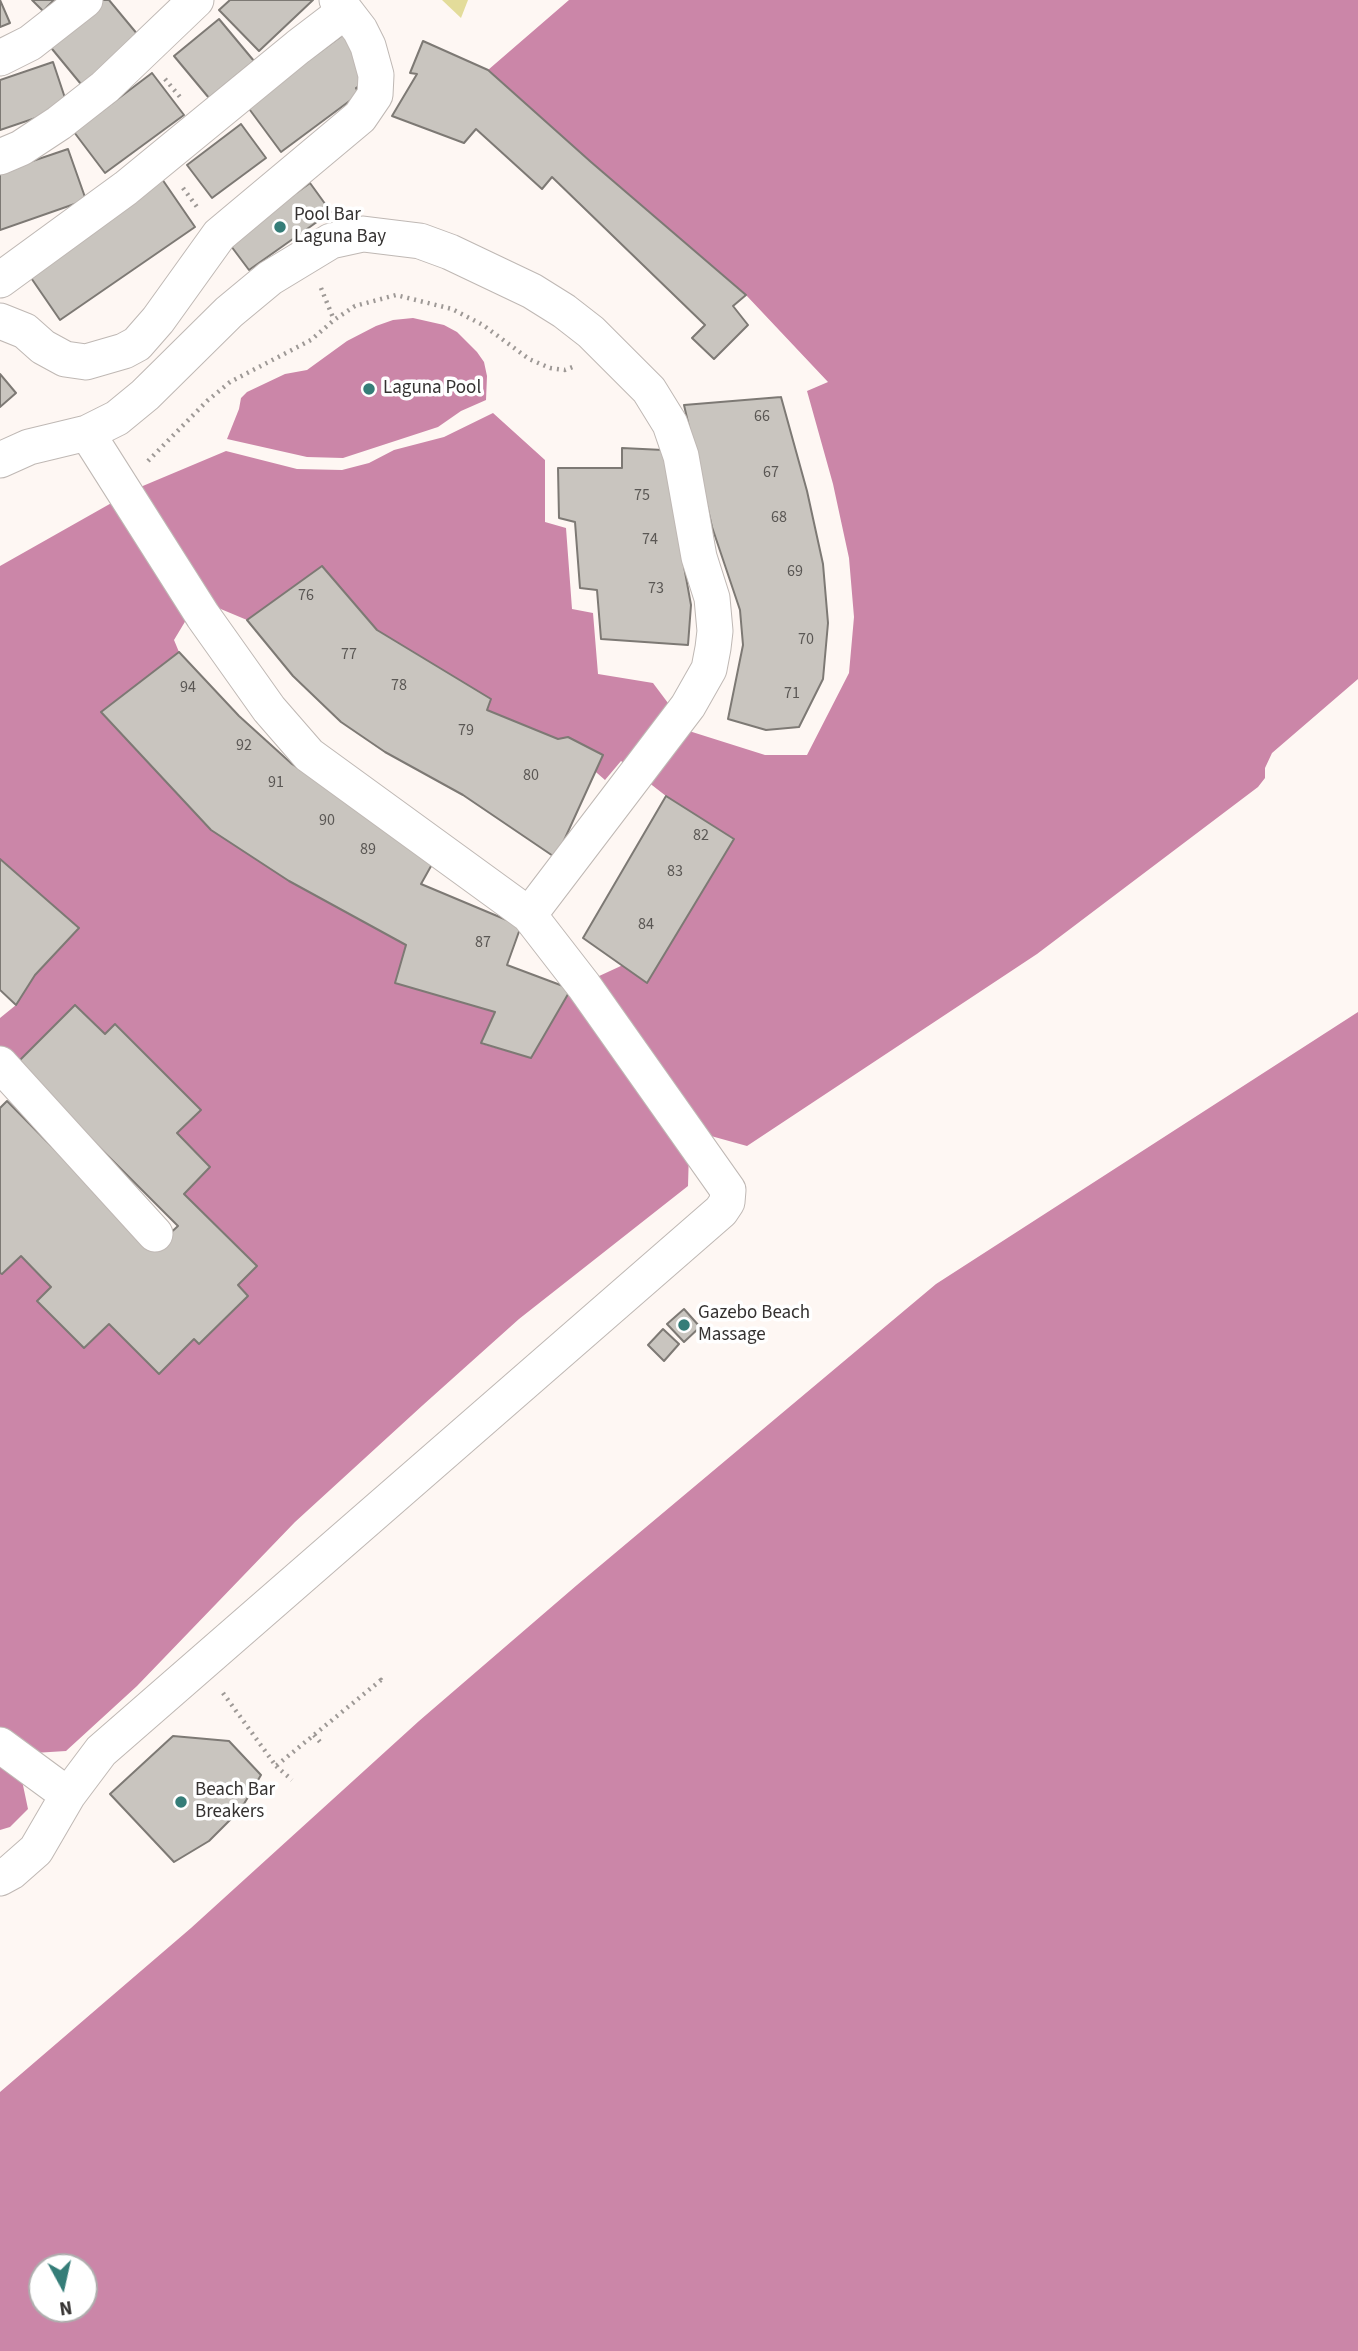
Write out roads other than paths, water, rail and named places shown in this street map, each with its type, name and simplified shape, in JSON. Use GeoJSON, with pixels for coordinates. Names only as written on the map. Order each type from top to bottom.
{"type":"FeatureCollection","features":[{"type":"Feature","properties":{"kind":"street"},"geometry":{"type":"LineString","coordinates":[[0,58],[30,43],[85,0]]}},
{"type":"Feature","properties":{"kind":"street"},"geometry":{"type":"LineString","coordinates":[[0,157],[22,148],[60,123],[105,87],[196,0]]}},
{"type":"Feature","properties":{"kind":"street"},"geometry":{"type":"LineString","coordinates":[[0,280],[126,188],[341,6],[360,30],[368,46],[376,75],[375,95],[360,117],[219,235],[158,320],[136,344],[86,362],[65,359],[43,347],[25,331],[0,321]]}},
{"type":"Feature","properties":{"kind":"street"},"geometry":{"type":"LineString","coordinates":[[0,460],[29,447],[87,433],[117,418],[145,395],[229,312],[270,278],[331,241],[363,234],[420,241],[492,270],[564,311],[602,343],[649,390],[670,424],[681,456],[699,556],[712,598],[715,631],[709,668],[688,706],[529,915]]}},
{"type":"Feature","properties":{"kind":"street"},"geometry":{"type":"LineString","coordinates":[[193,272],[229,312]]}},
{"type":"Feature","properties":{"kind":"street"},"geometry":{"type":"LineString","coordinates":[[0,1878],[36,1850],[58,1787],[721,1210],[728,1190],[584,986],[529,915],[309,755],[269,709],[203,616],[87,433]]}},
{"type":"Feature","properties":{"kind":"street"},"geometry":{"type":"LineString","coordinates":[[0,1065],[25,1089],[155,1234]]}},
{"type":"Feature","properties":{"kind":"street"},"geometry":{"type":"LineString","coordinates":[[0,1745],[58,1787]]}},
{"type":"Feature","properties":{"kind":"place","name":"Pool Bar Laguna Bay"},"geometry":{"type":"Point","coordinates":[280,227]}},
{"type":"Feature","properties":{"kind":"place","name":"Laguna Pool"},"geometry":{"type":"Point","coordinates":[369,389]}},
{"type":"Feature","properties":{"kind":"place","name":"Gazebo Beach Massage"},"geometry":{"type":"Point","coordinates":[684,1325]}},
{"type":"Feature","properties":{"kind":"place","name":"Beach Bar Breakers"},"geometry":{"type":"Point","coordinates":[181,1802]}}]}
